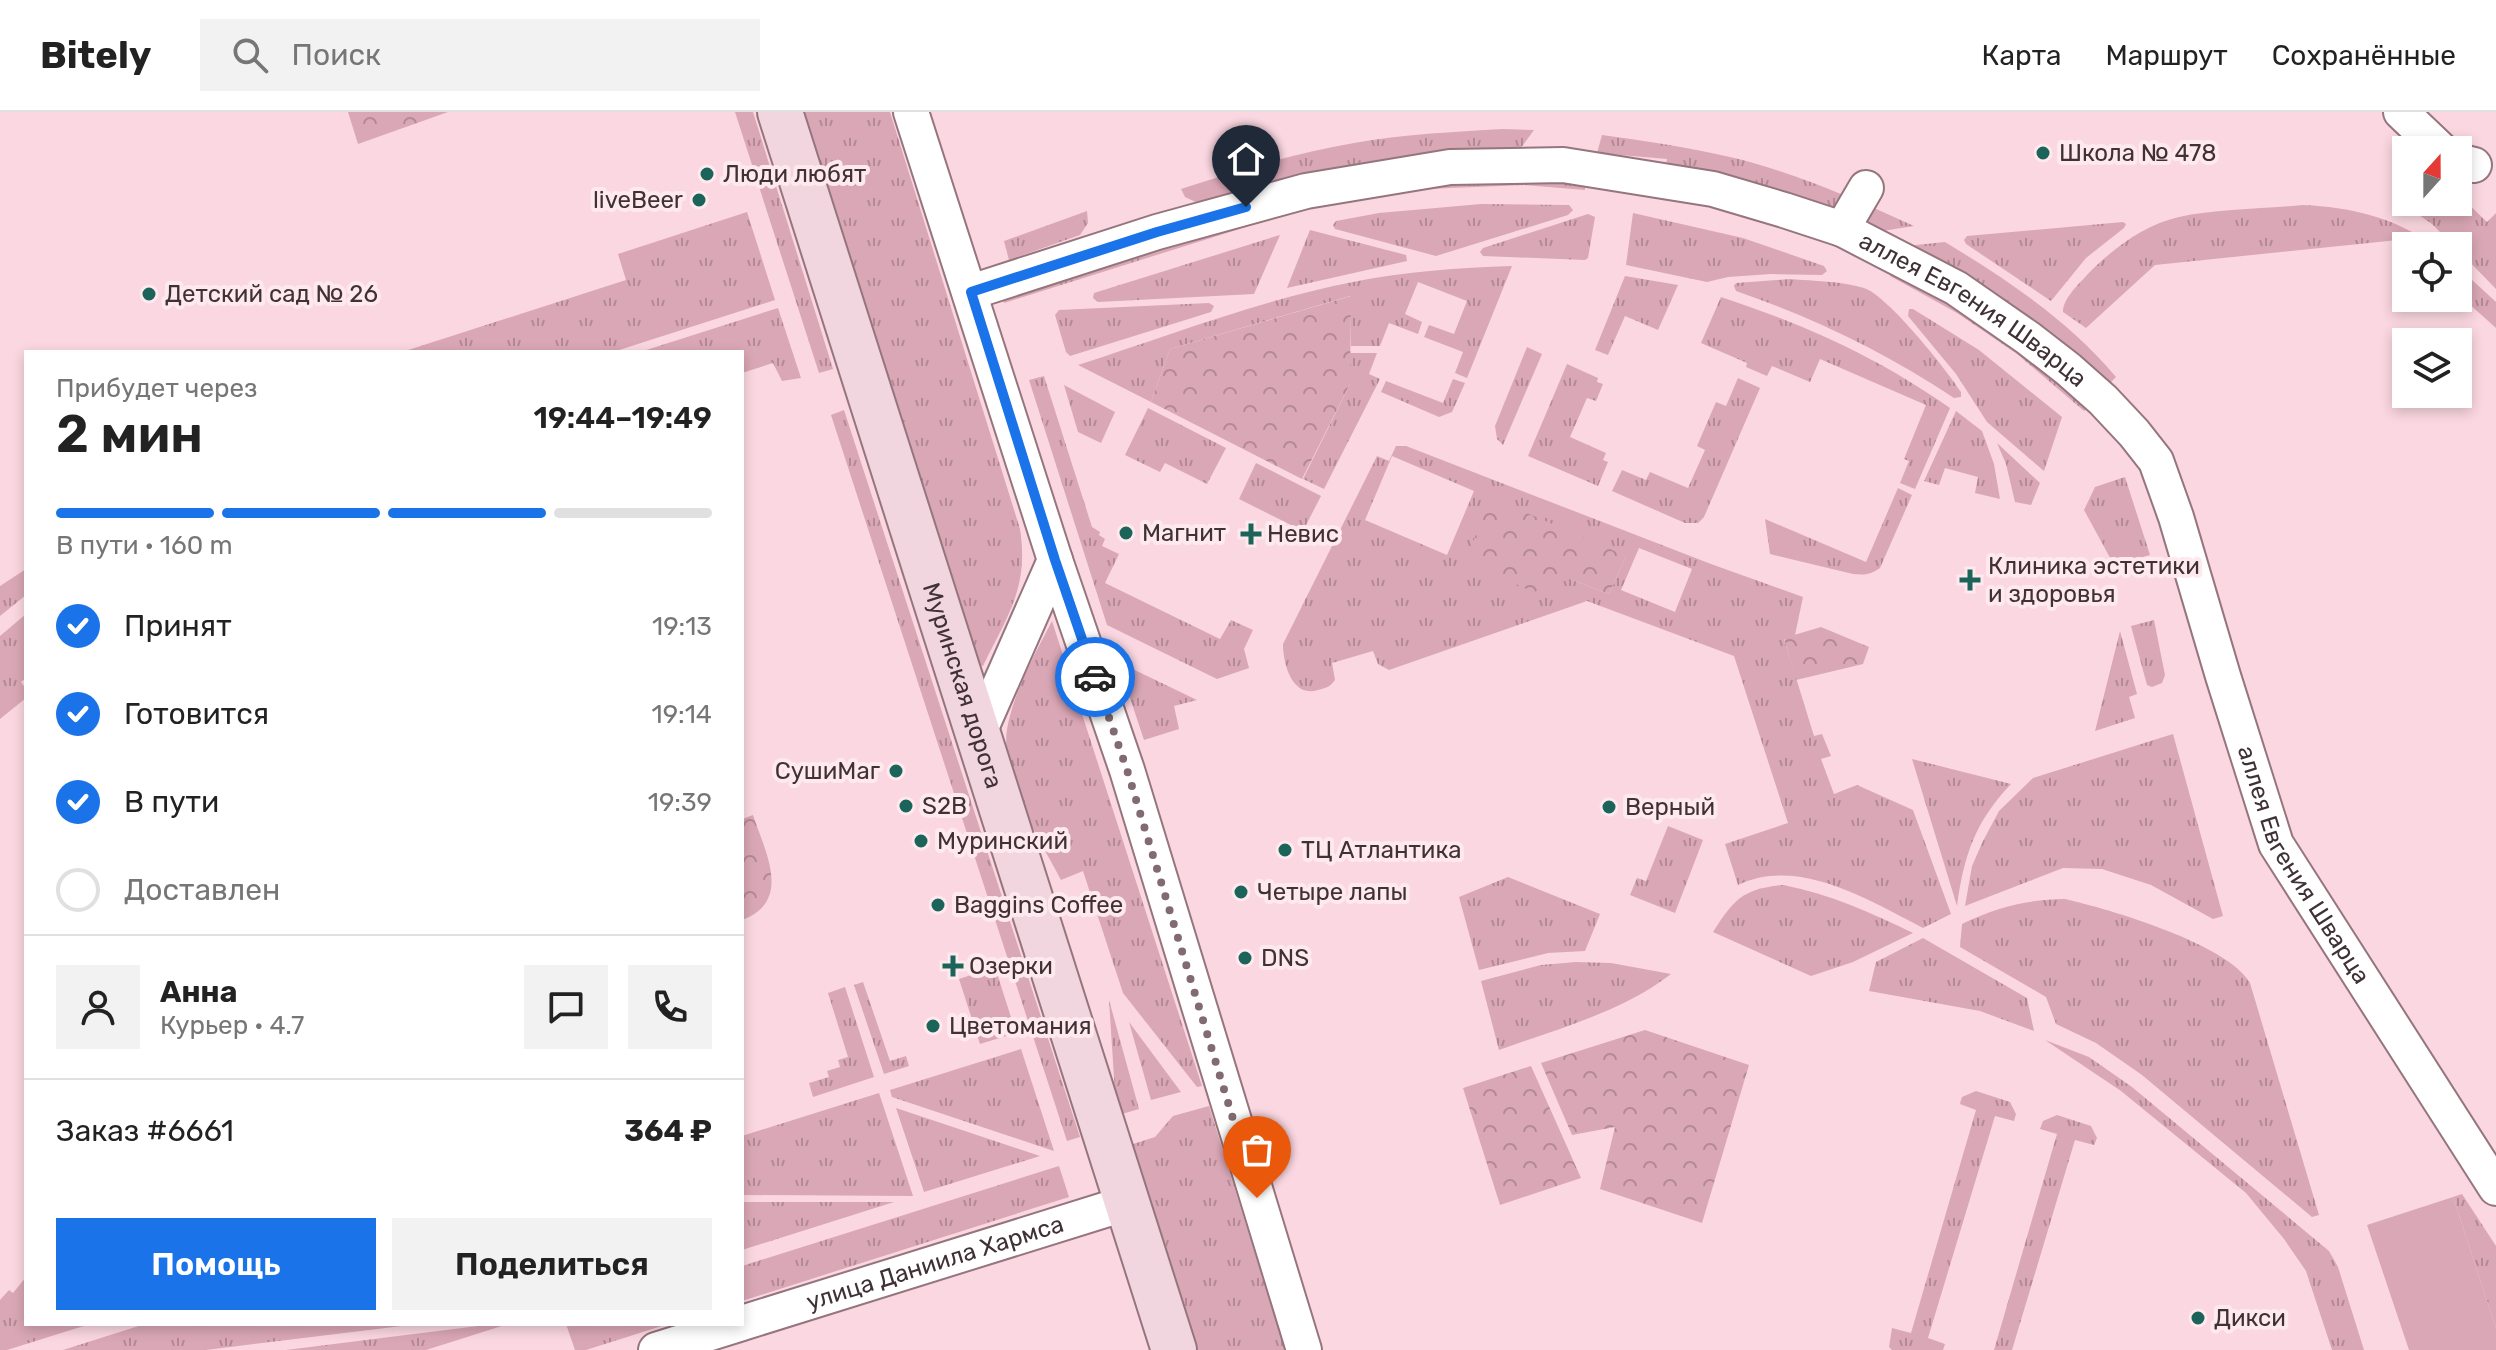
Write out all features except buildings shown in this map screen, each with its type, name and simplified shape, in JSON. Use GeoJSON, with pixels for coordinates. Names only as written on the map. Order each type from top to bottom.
{"type":"FeatureCollection","features":[{"type":"Feature","properties":{"kind":"street","name":"Муринская дорога"},"geometry":{"type":"LineString","coordinates":[[780,112],[1174,1350]]}},
{"type":"Feature","properties":{"kind":"street"},"geometry":{"type":"LineString","coordinates":[[911,112],[1055,560],[1127,770],[1304,1350]]}},
{"type":"Feature","properties":{"kind":"street"},"geometry":{"type":"LineString","coordinates":[[2401,112],[2426,136]]}},
{"type":"Feature","properties":{"kind":"street","name":"аллея Евгения Шварца"},"geometry":{"type":"LineString","coordinates":[[971,292],[1157,232],[1306,191],[1450,167],[1563,165],[1713,189],[1842,229],[1956,288],[2028,338],[2103,400],[2156,461],[2276,844],[2496,1188]]}},
{"type":"Feature","properties":{"kind":"street"},"geometry":{"type":"LineString","coordinates":[[1842,229],[1866,188]]}},
{"type":"Feature","properties":{"kind":"street"},"geometry":{"type":"LineString","coordinates":[[977,737],[1055,560]]}},
{"type":"Feature","properties":{"kind":"street","name":"улица Даниила Хармса"},"geometry":{"type":"LineString","coordinates":[[744,1323],[1127,1203]]}},
{"type":"Feature","properties":{"kind":"street","name":"улица Даниила Хармса"},"geometry":{"type":"LineString","coordinates":[[656,1350],[734,1326]]}},
{"type":"Feature","properties":{"kind":"green space"},"geometry":{"type":"Polygon","coordinates":[[[348,112],[448,112],[358,144],[348,112]]]}},
{"type":"Feature","properties":{"kind":"green space"},"geometry":{"type":"Polygon","coordinates":[[[735,112],[753,112],[833,369],[819,373],[735,112]]]}},
{"type":"Feature","properties":{"kind":"green space"},"geometry":{"type":"Polygon","coordinates":[[[796,112],[890,112],[1020,529],[1022,568],[1019,584],[1008,616],[983,666],[977,665],[796,112]]]}},
{"type":"Feature","properties":{"kind":"green space"},"geometry":{"type":"Polygon","coordinates":[[[1534,130],[1518,152],[1380,160],[1302,176],[1200,204],[1185,197],[1181,189],[1332,147],[1409,135],[1534,130]]]}},
{"type":"Feature","properties":{"kind":"green space"},"geometry":{"type":"Polygon","coordinates":[[[1602,135],[1682,147],[1754,163],[1824,187],[1914,226],[1876,232],[1666,166],[1667,159],[1597,153],[1602,135]]]}},
{"type":"Feature","properties":{"kind":"green space"},"geometry":{"type":"Polygon","coordinates":[[[1523,178],[1585,182],[1585,190],[1524,185],[1426,189],[1306,208],[1004,303],[1002,297],[1212,230],[1365,190],[1523,178]]]}},
{"type":"Feature","properties":{"kind":"green space"},"geometry":{"type":"Polygon","coordinates":[[[1481,204],[1569,205],[1573,210],[1568,215],[1436,256],[1335,229],[1333,225],[1336,221],[1379,213],[1481,204]]]}},
{"type":"Feature","properties":{"kind":"green space"},"geometry":{"type":"Polygon","coordinates":[[[2303,205],[2338,208],[2371,215],[2412,232],[2392,232],[2392,241],[2155,265],[2086,328],[2063,312],[2071,293],[2096,266],[2128,240],[2153,226],[2179,217],[2303,205]]]}},
{"type":"Feature","properties":{"kind":"green space"},"geometry":{"type":"Polygon","coordinates":[[[2472,208],[2487,222],[2496,213],[2496,289],[2472,264],[2472,232],[2440,232],[2420,216],[2472,216],[2472,208]]]}},
{"type":"Feature","properties":{"kind":"green space"},"geometry":{"type":"Polygon","coordinates":[[[1087,211],[1088,223],[1080,235],[1009,260],[1004,241],[1087,211]]]}},
{"type":"Feature","properties":{"kind":"green space"},"geometry":{"type":"Polygon","coordinates":[[[747,212],[775,300],[619,350],[408,350],[626,280],[618,254],[747,212]]]}},
{"type":"Feature","properties":{"kind":"green space"},"geometry":{"type":"Polygon","coordinates":[[[1633,213],[1743,238],[1824,266],[1827,271],[1822,275],[1771,274],[1707,282],[1626,265],[1633,213]]]}},
{"type":"Feature","properties":{"kind":"green space"},"geometry":{"type":"Polygon","coordinates":[[[1588,214],[1595,217],[1588,258],[1585,260],[1483,256],[1480,252],[1483,248],[1588,214]]]}},
{"type":"Feature","properties":{"kind":"green space"},"geometry":{"type":"Polygon","coordinates":[[[2126,224],[2124,228],[2086,258],[2051,301],[1964,240],[1967,236],[2126,224]]]}},
{"type":"Feature","properties":{"kind":"green space"},"geometry":{"type":"Polygon","coordinates":[[[1310,230],[1406,255],[1407,261],[1287,288],[1310,230]]]}},
{"type":"Feature","properties":{"kind":"green space"},"geometry":{"type":"Polygon","coordinates":[[[1280,235],[1254,294],[1098,302],[1093,298],[1094,293],[1280,235]]]}},
{"type":"Feature","properties":{"kind":"green space"},"geometry":{"type":"Polygon","coordinates":[[[1945,242],[2058,320],[2116,377],[2107,386],[1906,246],[1945,242]]]}},
{"type":"Feature","properties":{"kind":"green space"},"geometry":{"type":"Polygon","coordinates":[[[1512,266],[1467,378],[1455,373],[1463,352],[1424,337],[1429,325],[1454,334],[1467,301],[1418,282],[1405,314],[1422,322],[1418,334],[1389,323],[1380,346],[1351,346],[1350,296],[1170,349],[1151,402],[1078,365],[1249,309],[1318,290],[1412,273],[1512,266]]]}},
{"type":"Feature","properties":{"kind":"green space"},"geometry":{"type":"Polygon","coordinates":[[[1894,270],[1945,298],[2021,348],[2089,406],[2084,411],[2017,354],[1957,313],[1890,276],[1894,270]]]}},
{"type":"Feature","properties":{"kind":"green space"},"geometry":{"type":"Polygon","coordinates":[[[1625,276],[1678,285],[1658,330],[1625,316],[1608,355],[1595,350],[1625,276]]]}},
{"type":"Feature","properties":{"kind":"green space"},"geometry":{"type":"Polygon","coordinates":[[[1790,279],[1846,284],[1874,294],[1901,318],[1930,351],[1961,392],[1961,397],[1954,398],[1848,337],[1736,291],[1734,286],[1736,283],[1790,279]]]}},
{"type":"Feature","properties":{"kind":"green space"},"geometry":{"type":"Polygon","coordinates":[[[2472,280],[2496,302],[2496,328],[2472,307],[2472,280]]]}},
{"type":"Feature","properties":{"kind":"green space"},"geometry":{"type":"Polygon","coordinates":[[[1351,296],[1350,384],[1302,479],[1151,402],[1170,349],[1351,296]]]}},
{"type":"Feature","properties":{"kind":"green space"},"geometry":{"type":"Polygon","coordinates":[[[1721,297],[1840,344],[1895,373],[1950,408],[1915,489],[1900,483],[1909,461],[1904,459],[1926,405],[1820,359],[1810,382],[1772,366],[1767,376],[1746,367],[1747,363],[1701,343],[1721,297]]]}},
{"type":"Feature","properties":{"kind":"green space"},"geometry":{"type":"Polygon","coordinates":[[[1209,303],[1214,306],[1211,312],[1070,356],[1055,315],[1059,310],[1209,303]]]}},
{"type":"Feature","properties":{"kind":"green space"},"geometry":{"type":"Polygon","coordinates":[[[778,308],[801,378],[782,381],[773,363],[744,372],[744,350],[646,350],[778,308]]]}},
{"type":"Feature","properties":{"kind":"green space"},"geometry":{"type":"Polygon","coordinates":[[[1909,309],[1979,350],[2062,417],[2044,471],[1987,422],[1956,374],[1908,316],[1909,309]]]}},
{"type":"Feature","properties":{"kind":"green space"},"geometry":{"type":"Polygon","coordinates":[[[1527,347],[1542,354],[1503,445],[1497,439],[1495,426],[1527,347]]]}},
{"type":"Feature","properties":{"kind":"green space"},"geometry":{"type":"Polygon","coordinates":[[[1350,353],[1377,353],[1369,374],[1380,379],[1324,489],[1303,479],[1350,384],[1350,353]]]}},
{"type":"Feature","properties":{"kind":"green space"},"geometry":{"type":"Polygon","coordinates":[[[1567,364],[1598,378],[1597,382],[1603,384],[1596,401],[1587,398],[1570,437],[1606,453],[1603,460],[1608,462],[1598,486],[1528,456],[1567,364]]]}},
{"type":"Feature","properties":{"kind":"green space"},"geometry":{"type":"Polygon","coordinates":[[[1044,376],[1092,527],[1105,539],[1102,546],[1119,554],[1105,583],[1220,639],[1231,620],[1253,630],[1244,649],[1249,668],[1217,679],[1107,625],[1029,380],[1044,376]]]}},
{"type":"Feature","properties":{"kind":"green space"},"geometry":{"type":"Polygon","coordinates":[[[1738,378],[1760,388],[1704,517],[1698,523],[1685,523],[1612,491],[1622,470],[1646,480],[1650,472],[1688,488],[1705,450],[1697,446],[1716,402],[1726,406],[1738,378]]]}},
{"type":"Feature","properties":{"kind":"green space"},"geometry":{"type":"Polygon","coordinates":[[[1453,379],[1465,383],[1452,412],[1439,417],[1381,392],[1386,381],[1443,403],[1453,379]]]}},
{"type":"Feature","properties":{"kind":"green space"},"geometry":{"type":"Polygon","coordinates":[[[1064,385],[1115,412],[1101,443],[1078,432],[1064,385]]]}},
{"type":"Feature","properties":{"kind":"green space"},"geometry":{"type":"Polygon","coordinates":[[[1148,408],[1226,448],[1207,484],[1165,463],[1160,472],[1125,455],[1148,408]]]}},
{"type":"Feature","properties":{"kind":"green space"},"geometry":{"type":"Polygon","coordinates":[[[844,410],[1080,1137],[1067,1141],[831,415],[844,410]]]}},
{"type":"Feature","properties":{"kind":"green space"},"geometry":{"type":"Polygon","coordinates":[[[1956,411],[1982,431],[1994,464],[2000,499],[1975,493],[1978,477],[1945,468],[1939,485],[1924,481],[1956,411]]]}},
{"type":"Feature","properties":{"kind":"green space"},"geometry":{"type":"Polygon","coordinates":[[[1997,443],[2040,483],[2031,505],[2015,502],[2006,464],[1997,443]]]}},
{"type":"Feature","properties":{"kind":"green space"},"geometry":{"type":"Polygon","coordinates":[[[1396,446],[1406,446],[1803,597],[1795,635],[1784,639],[1814,736],[1822,734],[1831,756],[1821,759],[1834,794],[1857,785],[1913,810],[1951,914],[1923,928],[1857,894],[1809,878],[1761,877],[1738,885],[1725,844],[1788,823],[1734,656],[1587,601],[1389,670],[1378,664],[1373,651],[1332,663],[1335,680],[1331,684],[1318,690],[1302,689],[1287,669],[1283,644],[1377,456],[1389,461],[1396,446]],[[1392,456],[1365,520],[1447,555],[1474,491],[1392,456]],[[1639,548],[1621,590],[1675,612],[1692,569],[1639,548]],[[1626,556],[1570,579],[1609,594],[1626,556]]]}},
{"type":"Feature","properties":{"kind":"green space"},"geometry":{"type":"Polygon","coordinates":[[[1256,463],[1321,496],[1303,531],[1239,499],[1256,463]]]}},
{"type":"Feature","properties":{"kind":"green space"},"geometry":{"type":"Polygon","coordinates":[[[2125,477],[2150,555],[2114,565],[2084,510],[2095,487],[2125,477]]]}},
{"type":"Feature","properties":{"kind":"green space"},"geometry":{"type":"Polygon","coordinates":[[[1898,488],[1912,495],[1880,568],[1873,572],[1853,574],[1770,554],[1765,519],[1866,562],[1898,488]]]}},
{"type":"Feature","properties":{"kind":"green space"},"geometry":{"type":"Polygon","coordinates":[[[1492,498],[1626,556],[1609,594],[1570,579],[1534,592],[1464,562],[1492,498]]]}},
{"type":"Feature","properties":{"kind":"green space"},"geometry":{"type":"Polygon","coordinates":[[[24,570],[24,597],[0,616],[0,586],[24,570]]]}},
{"type":"Feature","properties":{"kind":"green space"},"geometry":{"type":"Polygon","coordinates":[[[24,616],[24,680],[21,682],[24,700],[0,719],[0,636],[24,616]]]}},
{"type":"Feature","properties":{"kind":"green space"},"geometry":{"type":"Polygon","coordinates":[[[2154,620],[2165,675],[2162,683],[2152,687],[2147,685],[2131,626],[2154,620]]]}},
{"type":"Feature","properties":{"kind":"green space"},"geometry":{"type":"Polygon","coordinates":[[[1052,621],[1202,1086],[1197,1087],[1123,993],[1083,871],[1061,880],[1031,825],[1014,784],[1006,744],[1011,710],[1052,621]]]}},
{"type":"Feature","properties":{"kind":"green space"},"geometry":{"type":"Polygon","coordinates":[[[1821,627],[1869,647],[1863,664],[1796,680],[1784,638],[1821,627]]]}},
{"type":"Feature","properties":{"kind":"green space"},"geometry":{"type":"Polygon","coordinates":[[[2120,631],[2137,694],[2129,697],[2135,718],[2095,731],[2120,631]]]}},
{"type":"Feature","properties":{"kind":"green space"},"geometry":{"type":"Polygon","coordinates":[[[1118,662],[1197,700],[1174,706],[1179,729],[1144,740],[1118,662]]]}},
{"type":"Feature","properties":{"kind":"green space"},"geometry":{"type":"Polygon","coordinates":[[[2173,734],[2223,916],[2213,919],[2151,885],[2102,869],[2063,868],[1965,906],[1972,866],[1983,841],[1999,811],[2033,778],[2173,734]]]}},
{"type":"Feature","properties":{"kind":"green space"},"geometry":{"type":"Polygon","coordinates":[[[1912,759],[2011,784],[1988,812],[1973,840],[1963,871],[1957,906],[1912,759]]]}},
{"type":"Feature","properties":{"kind":"green space"},"geometry":{"type":"Polygon","coordinates":[[[753,815],[768,859],[771,888],[767,901],[758,912],[744,919],[744,818],[753,815]]]}},
{"type":"Feature","properties":{"kind":"green space"},"geometry":{"type":"Polygon","coordinates":[[[1668,826],[1703,840],[1675,913],[1630,895],[1637,878],[1646,881],[1668,826]]]}},
{"type":"Feature","properties":{"kind":"green space"},"geometry":{"type":"Polygon","coordinates":[[[1508,877],[1600,914],[1585,951],[1548,953],[1479,970],[1459,897],[1508,877]]]}},
{"type":"Feature","properties":{"kind":"green space"},"geometry":{"type":"Polygon","coordinates":[[[1783,885],[1849,904],[1913,933],[1853,962],[1811,976],[1713,932],[1727,911],[1741,898],[1758,889],[1783,885]]]}},
{"type":"Feature","properties":{"kind":"green space"},"geometry":{"type":"Polygon","coordinates":[[[2065,899],[2137,920],[2193,942],[2238,969],[2250,983],[2319,1215],[2312,1217],[2142,1075],[2096,1043],[2056,1024],[2046,997],[1960,947],[1962,924],[2012,906],[2065,899]]]}},
{"type":"Feature","properties":{"kind":"green space"},"geometry":{"type":"Polygon","coordinates":[[[1923,938],[2027,998],[2034,1031],[1980,1011],[1869,991],[1876,962],[1923,938]]]}},
{"type":"Feature","properties":{"kind":"green space"},"geometry":{"type":"Polygon","coordinates":[[[1611,963],[1671,974],[1610,1009],[1499,1050],[1481,981],[1541,965],[1611,963]]]}},
{"type":"Feature","properties":{"kind":"green space"},"geometry":{"type":"Polygon","coordinates":[[[995,967],[1016,1033],[980,1044],[959,979],[995,967]]]}},
{"type":"Feature","properties":{"kind":"green space"},"geometry":{"type":"Polygon","coordinates":[[[863,982],[890,1061],[906,1056],[909,1066],[884,1074],[854,985],[863,982]]]}},
{"type":"Feature","properties":{"kind":"green space"},"geometry":{"type":"Polygon","coordinates":[[[845,987],[874,1077],[813,1097],[809,1083],[829,1077],[827,1071],[840,1067],[838,1060],[848,1057],[828,993],[845,987]]]}},
{"type":"Feature","properties":{"kind":"green space"},"geometry":{"type":"Polygon","coordinates":[[[1109,1000],[1139,1109],[1122,1114],[1115,1093],[1109,1000]]]}},
{"type":"Feature","properties":{"kind":"green space"},"geometry":{"type":"Polygon","coordinates":[[[1129,1022],[1181,1092],[1151,1100],[1129,1022]]]}},
{"type":"Feature","properties":{"kind":"green space"},"geometry":{"type":"Polygon","coordinates":[[[1645,1030],[1749,1065],[1702,1223],[1600,1189],[1615,1127],[1572,1135],[1541,1063],[1645,1030]]]}},
{"type":"Feature","properties":{"kind":"green space"},"geometry":{"type":"Polygon","coordinates":[[[2045,1040],[2089,1057],[2132,1087],[2329,1251],[2338,1267],[2364,1350],[2332,1350],[2306,1271],[2246,1193],[2121,1091],[2045,1040]]]}},
{"type":"Feature","properties":{"kind":"green space"},"geometry":{"type":"Polygon","coordinates":[[[1021,1049],[1054,1151],[892,1097],[890,1090],[1021,1049]]]}},
{"type":"Feature","properties":{"kind":"green space"},"geometry":{"type":"Polygon","coordinates":[[[1531,1066],[1581,1178],[1500,1205],[1463,1088],[1531,1066]]]}},
{"type":"Feature","properties":{"kind":"green space"},"geometry":{"type":"Polygon","coordinates":[[[1976,1091],[2010,1102],[2016,1114],[2014,1121],[1995,1116],[1928,1338],[1945,1344],[1943,1350],[1892,1350],[1889,1347],[1892,1328],[1911,1333],[1976,1110],[1960,1104],[1962,1097],[1976,1091]]]}},
{"type":"Feature","properties":{"kind":"green space"},"geometry":{"type":"Polygon","coordinates":[[[879,1093],[913,1196],[744,1195],[744,1135],[879,1093]]]}},
{"type":"Feature","properties":{"kind":"green space"},"geometry":{"type":"Polygon","coordinates":[[[1209,1106],[1285,1350],[1198,1350],[1133,1144],[1155,1137],[1173,1116],[1209,1106]]]}},
{"type":"Feature","properties":{"kind":"green space"},"geometry":{"type":"Polygon","coordinates":[[[896,1108],[1040,1156],[924,1192],[896,1108]]]}},
{"type":"Feature","properties":{"kind":"green space"},"geometry":{"type":"Polygon","coordinates":[[[2057,1115],[2091,1126],[2097,1138],[2094,1145],[2075,1140],[2012,1350],[1994,1350],[2057,1134],[2040,1129],[2043,1121],[2057,1115]]]}},
{"type":"Feature","properties":{"kind":"green space"},"geometry":{"type":"Polygon","coordinates":[[[1059,1166],[1069,1197],[744,1300],[744,1265],[1059,1166]]]}},
{"type":"Feature","properties":{"kind":"green space"},"geometry":{"type":"Polygon","coordinates":[[[2462,1194],[2496,1246],[2496,1328],[2453,1197],[2462,1194]]]}},
{"type":"Feature","properties":{"kind":"green space"},"geometry":{"type":"Polygon","coordinates":[[[2453,1197],[2496,1328],[2496,1350],[2409,1350],[2367,1225],[2453,1197]]]}},
{"type":"Feature","properties":{"kind":"green space"},"geometry":{"type":"Polygon","coordinates":[[[744,1202],[894,1202],[744,1249],[744,1202]]]}},
{"type":"Feature","properties":{"kind":"green space"},"geometry":{"type":"Polygon","coordinates":[[[24,1279],[24,1326],[84,1326],[0,1350],[0,1300],[9,1290],[13,1293],[24,1279]]]}},
{"type":"Feature","properties":{"kind":"green space"},"geometry":{"type":"Polygon","coordinates":[[[139,1326],[402,1326],[206,1350],[63,1350],[139,1326]]]}},
{"type":"Feature","properties":{"kind":"green space"},"geometry":{"type":"Polygon","coordinates":[[[478,1326],[502,1326],[426,1350],[286,1350],[478,1326]]]}},
{"type":"Feature","properties":{"kind":"green space"},"geometry":{"type":"Polygon","coordinates":[[[567,1326],[662,1326],[586,1350],[575,1350],[567,1326]]]}},
{"type":"Feature","properties":{"kind":"way so far"},"geometry":{"type":"LineString","coordinates":[[1095,677],[1127,770],[1257,1198]]}},
{"type":"Feature","properties":{"kind":"place","name":"Школа № 478"},"geometry":{"type":"Point","coordinates":[2043,153]}},
{"type":"Feature","properties":{"kind":"place","name":"Люди любят"},"geometry":{"type":"Point","coordinates":[707,174]}},
{"type":"Feature","properties":{"kind":"place","name":"liveBeer"},"geometry":{"type":"Point","coordinates":[699,200]}},
{"type":"Feature","properties":{"kind":"place","name":"Детский сад № 26"},"geometry":{"type":"Point","coordinates":[149,294]}},
{"type":"Feature","properties":{"kind":"place","name":"Магнит"},"geometry":{"type":"Point","coordinates":[1126,533]}},
{"type":"Feature","properties":{"kind":"place","name":"Невис"},"geometry":{"type":"Point","coordinates":[1251,534]}},
{"type":"Feature","properties":{"kind":"place","name":"Клиника эстетики и здоровья"},"geometry":{"type":"Point","coordinates":[1970,580]}},
{"type":"Feature","properties":{"kind":"place","name":"СушиМаг"},"geometry":{"type":"Point","coordinates":[896,771]}},
{"type":"Feature","properties":{"kind":"place","name":"S2B"},"geometry":{"type":"Point","coordinates":[906,806]}},
{"type":"Feature","properties":{"kind":"place","name":"Верный"},"geometry":{"type":"Point","coordinates":[1609,807]}},
{"type":"Feature","properties":{"kind":"place","name":"Муринский"},"geometry":{"type":"Point","coordinates":[921,841]}},
{"type":"Feature","properties":{"kind":"place","name":"ТЦ Атлантика"},"geometry":{"type":"Point","coordinates":[1285,850]}},
{"type":"Feature","properties":{"kind":"place","name":"Четыре лапы"},"geometry":{"type":"Point","coordinates":[1241,892]}},
{"type":"Feature","properties":{"kind":"place","name":"Baggins Coffee"},"geometry":{"type":"Point","coordinates":[938,905]}},
{"type":"Feature","properties":{"kind":"place","name":"DNS"},"geometry":{"type":"Point","coordinates":[1245,958]}},
{"type":"Feature","properties":{"kind":"place","name":"Озерки"},"geometry":{"type":"Point","coordinates":[953,966]}},
{"type":"Feature","properties":{"kind":"place","name":"Цветомания"},"geometry":{"type":"Point","coordinates":[933,1026]}},
{"type":"Feature","properties":{"kind":"place","name":"Дикси"},"geometry":{"type":"Point","coordinates":[2198,1318]}},
{"type":"Feature","properties":{"kind":"route"},"geometry":{"type":"LineString","coordinates":[[1095,677],[971,292],[1246,207]]}}]}
